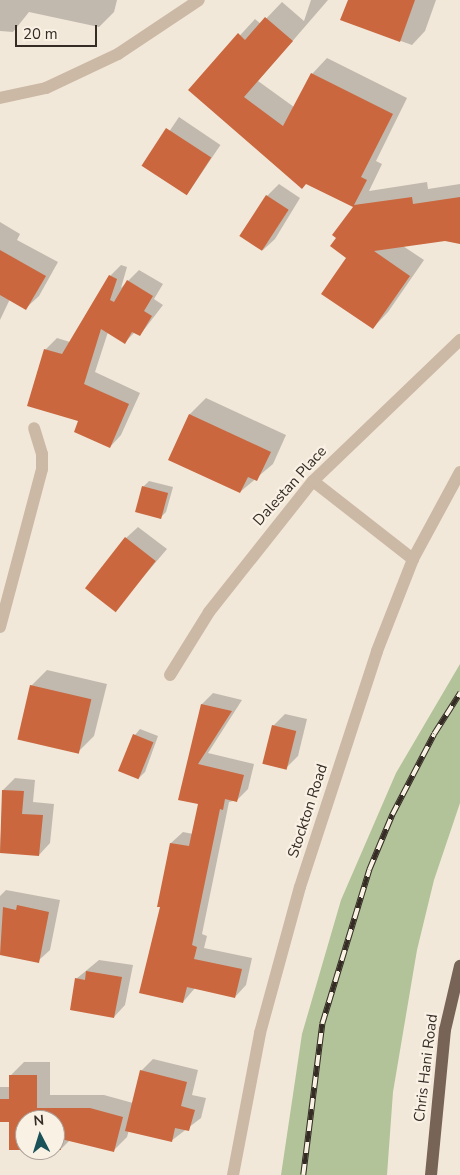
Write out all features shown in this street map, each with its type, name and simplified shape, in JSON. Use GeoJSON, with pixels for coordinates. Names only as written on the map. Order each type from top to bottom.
{"type":"FeatureCollection","features":[{"type":"Feature","properties":{"kind":"main road","name":"Chris Hani Road"},"geometry":{"type":"LineString","coordinates":[[431,1175],[445,1030],[460,966]]}},
{"type":"Feature","properties":{"kind":"street"},"geometry":{"type":"LineString","coordinates":[[0,98],[46,88],[118,54],[199,0]]}},
{"type":"Feature","properties":{"kind":"street","name":"Dalestan Place"},"geometry":{"type":"LineString","coordinates":[[170,674],[210,612],[313,481],[460,340]]}},
{"type":"Feature","properties":{"kind":"street"},"geometry":{"type":"LineString","coordinates":[[0,627],[42,469],[42,454],[34,428]]}},
{"type":"Feature","properties":{"kind":"street","name":"Stockton Road"},"geometry":{"type":"LineString","coordinates":[[233,1175],[260,1033],[300,887],[377,651],[412,559],[460,472]]}},
{"type":"Feature","properties":{"kind":"street"},"geometry":{"type":"LineString","coordinates":[[313,481],[412,559]]}},
{"type":"Feature","properties":{"kind":"green space"},"geometry":{"type":"Polygon","coordinates":[[[460,664],[460,803],[434,880],[417,950],[393,1092],[387,1175],[281,1175],[302,1034],[341,900],[396,773],[460,664]]]}},
{"type":"Feature","properties":{"kind":"building"},"geometry":{"type":"Polygon","coordinates":[[[348,0],[415,0],[400,42],[340,20],[348,0]]]}},
{"type":"Feature","properties":{"kind":"building"},"geometry":{"type":"Polygon","coordinates":[[[265,17],[293,41],[244,97],[283,126],[311,73],[393,114],[361,177],[367,180],[354,205],[412,197],[413,204],[460,197],[460,244],[445,241],[374,251],[410,276],[373,329],[321,294],[346,258],[330,246],[336,238],[332,235],[353,207],[306,184],[302,189],[188,90],[238,33],[245,40],[265,17]]]}},
{"type":"Feature","properties":{"kind":"building"},"geometry":{"type":"Polygon","coordinates":[[[166,128],[211,157],[187,195],[141,166],[166,128]]]}},
{"type":"Feature","properties":{"kind":"building"},"geometry":{"type":"Polygon","coordinates":[[[266,195],[289,210],[262,251],[239,236],[266,195]]]}},
{"type":"Feature","properties":{"kind":"building"},"geometry":{"type":"Polygon","coordinates":[[[0,250],[46,276],[26,310],[0,295],[0,250]]]}},
{"type":"Feature","properties":{"kind":"building"},"geometry":{"type":"Polygon","coordinates":[[[109,275],[117,279],[110,300],[114,302],[127,280],[153,296],[144,311],[152,316],[140,336],[132,332],[125,344],[101,329],[84,384],[129,404],[110,448],[74,432],[78,421],[27,406],[44,349],[62,354],[109,275]]]}},
{"type":"Feature","properties":{"kind":"building"},"geometry":{"type":"Polygon","coordinates":[[[189,414],[271,452],[257,481],[248,477],[240,493],[168,460],[189,414]]]}},
{"type":"Feature","properties":{"kind":"building"},"geometry":{"type":"Polygon","coordinates":[[[142,486],[168,493],[161,519],[135,512],[142,486]]]}},
{"type":"Feature","properties":{"kind":"building"},"geometry":{"type":"Polygon","coordinates":[[[125,537],[156,561],[116,612],[85,588],[125,537]]]}},
{"type":"Feature","properties":{"kind":"building"},"geometry":{"type":"Polygon","coordinates":[[[30,685],[91,699],[79,754],[17,740],[30,685]]]}},
{"type":"Feature","properties":{"kind":"building"},"geometry":{"type":"Polygon","coordinates":[[[201,704],[232,711],[198,764],[244,775],[237,802],[225,799],[223,810],[220,809],[192,945],[197,947],[194,959],[242,969],[235,998],[187,987],[183,1003],[139,993],[160,907],[157,907],[170,843],[189,846],[198,804],[178,800],[201,704]]]}},
{"type":"Feature","properties":{"kind":"building"},"geometry":{"type":"Polygon","coordinates":[[[272,725],[296,731],[287,770],[262,764],[272,725]]]}},
{"type":"Feature","properties":{"kind":"building"},"geometry":{"type":"Polygon","coordinates":[[[133,734],[153,742],[138,779],[118,771],[133,734]]]}},
{"type":"Feature","properties":{"kind":"building"},"geometry":{"type":"Polygon","coordinates":[[[2,790],[24,791],[22,814],[43,815],[39,856],[0,853],[2,790]]]}},
{"type":"Feature","properties":{"kind":"building"},"geometry":{"type":"Polygon","coordinates":[[[17,905],[49,912],[39,963],[0,955],[3,907],[16,910],[17,905]]]}},
{"type":"Feature","properties":{"kind":"building"},"geometry":{"type":"Polygon","coordinates":[[[86,971],[122,977],[114,1018],[70,1010],[75,978],[85,980],[86,971]]]}},
{"type":"Feature","properties":{"kind":"building"},"geometry":{"type":"Polygon","coordinates":[[[140,1070],[187,1082],[181,1106],[195,1110],[189,1131],[175,1128],[172,1142],[125,1131],[140,1070]]]}},
{"type":"Feature","properties":{"kind":"building"},"geometry":{"type":"Polygon","coordinates":[[[9,1075],[37,1075],[37,1108],[90,1108],[123,1117],[114,1152],[65,1140],[65,1110],[15,1110],[15,1150],[9,1150],[9,1122],[0,1122],[0,1099],[9,1099],[9,1075]]]}},
{"type":"Feature","properties":{"kind":"railway"},"geometry":{"type":"LineString","coordinates":[[303,1175],[322,1024],[369,870],[392,815],[434,734],[460,693]]}}]}
